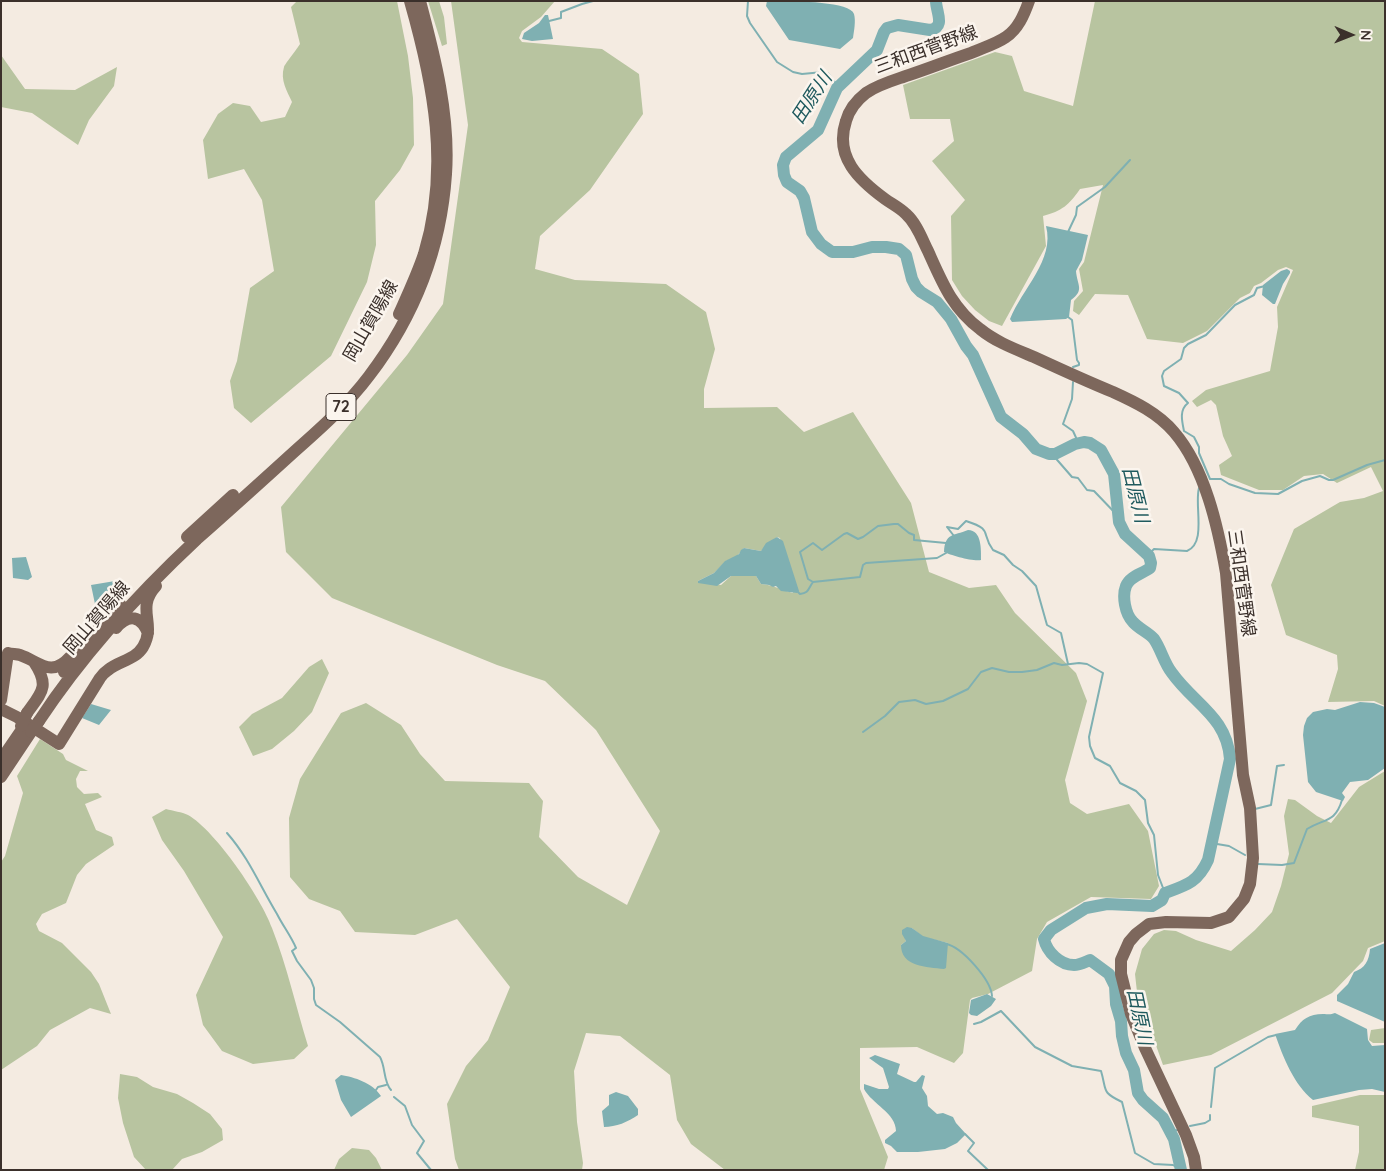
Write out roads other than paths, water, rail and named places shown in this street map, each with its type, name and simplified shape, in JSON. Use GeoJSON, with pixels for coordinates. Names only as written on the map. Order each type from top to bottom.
{"type":"FeatureCollection","features":[{"type":"Feature","properties":{"kind":"main road","name":"岡山賀陽線"},"geometry":{"type":"LineString","coordinates":[[1,777],[32,717],[74,657],[108,617],[162,560],[327,410],[357,379],[379,348],[394,322],[414,282],[424,252],[432,216],[437,174],[437,129],[431,82],[410,1]]}},
{"type":"Feature","properties":{"kind":"main road","name":"岡山賀陽線"},"geometry":{"type":"LineString","coordinates":[[32,717],[68,680],[137,598],[197,539],[326,424],[352,396],[386,353],[419,293],[432,258],[442,215],[446,173],[446,124],[439,78],[420,1]]}},
{"type":"Feature","properties":{"kind":"main road","name":"三和西菅野線"},"geometry":{"type":"LineString","coordinates":[[1029,1],[1024,15],[1007,37],[988,46],[886,83],[866,93],[855,104],[846,119],[843,138],[844,148],[850,165],[858,177],[908,216],[918,229],[945,290],[962,313],[980,330],[1000,342],[1124,397],[1161,419],[1174,431],[1185,446],[1195,465],[1210,505],[1222,549],[1226,573],[1243,775],[1250,808],[1253,858],[1250,884],[1241,904],[1229,917],[1212,924],[1166,922],[1149,924],[1129,942],[1121,960],[1121,974],[1131,1014],[1186,1135],[1194,1157],[1196,1170]]}},
{"type":"Feature","properties":{"kind":"main road","name":"岡山賀陽線"},"geometry":{"type":"LineString","coordinates":[[148,633],[150,626],[145,604],[149,594],[178,564],[197,539]]}},
{"type":"Feature","properties":{"kind":"main road","name":"岡山賀陽線"},"geometry":{"type":"LineString","coordinates":[[1,700],[8,654],[20,655],[48,668],[59,667],[98,622],[108,617]]}},
{"type":"Feature","properties":{"kind":"main road","name":"岡山賀陽線"},"geometry":{"type":"LineString","coordinates":[[68,680],[82,669],[120,624],[128,619],[141,621],[148,633]]}},
{"type":"Feature","properties":{"kind":"main road"},"geometry":{"type":"LineString","coordinates":[[1,709],[59,744],[100,678],[109,669],[136,655],[143,648],[148,633]]}},
{"type":"Feature","properties":{"kind":"main road","name":"岡山賀陽線"},"geometry":{"type":"LineString","coordinates":[[32,717],[43,686],[43,679],[34,662]]}},
{"type":"Feature","properties":{"kind":"main road","name":"岡山賀陽線"},"geometry":{"type":"LineString","coordinates":[[1,760],[25,729]]}},
{"type":"Feature","properties":{"kind":"water"},"geometry":{"type":"Polygon","coordinates":[[[767,1],[815,2],[850,9],[855,17],[853,38],[840,49],[789,40],[766,6],[767,1]]]}},
{"type":"Feature","properties":{"kind":"water"},"geometry":{"type":"Polygon","coordinates":[[[545,15],[548,15],[553,39],[532,41],[522,39],[524,33],[539,23],[545,15]]]}},
{"type":"Feature","properties":{"kind":"water"},"geometry":{"type":"Polygon","coordinates":[[[1046,226],[1088,235],[1082,260],[1076,271],[1079,287],[1078,293],[1071,300],[1069,317],[1066,319],[1012,322],[1010,319],[1015,308],[1036,274],[1046,251],[1048,239],[1046,226]]]}},
{"type":"Feature","properties":{"kind":"water"},"geometry":{"type":"Polygon","coordinates":[[[1287,269],[1290,273],[1283,284],[1275,304],[1273,304],[1262,295],[1263,285],[1281,271],[1287,269]]]}},
{"type":"Feature","properties":{"kind":"water"},"geometry":{"type":"Polygon","coordinates":[[[968,530],[976,533],[980,541],[981,560],[968,559],[944,552],[948,538],[968,530]]]}},
{"type":"Feature","properties":{"kind":"water"},"geometry":{"type":"Polygon","coordinates":[[[777,537],[783,541],[799,591],[797,593],[781,591],[776,586],[761,584],[756,576],[731,576],[717,586],[698,583],[698,581],[714,573],[725,561],[739,554],[744,548],[761,551],[766,543],[777,537]]]}},
{"type":"Feature","properties":{"kind":"water"},"geometry":{"type":"Polygon","coordinates":[[[26,557],[32,577],[28,580],[13,578],[12,558],[26,557]]]}},
{"type":"Feature","properties":{"kind":"water"},"geometry":{"type":"Polygon","coordinates":[[[115,581],[122,587],[104,607],[95,604],[91,585],[115,581]]]}},
{"type":"Feature","properties":{"kind":"water"},"geometry":{"type":"Polygon","coordinates":[[[1360,702],[1374,703],[1385,707],[1385,768],[1368,780],[1350,782],[1342,793],[1345,797],[1343,801],[1316,792],[1308,782],[1303,735],[1304,726],[1307,718],[1313,712],[1327,709],[1335,710],[1360,702]]]}},
{"type":"Feature","properties":{"kind":"water"},"geometry":{"type":"Polygon","coordinates":[[[91,704],[111,710],[99,725],[82,718],[91,704]]]}},
{"type":"Feature","properties":{"kind":"water"},"geometry":{"type":"Polygon","coordinates":[[[907,927],[912,928],[923,936],[948,943],[946,968],[923,966],[910,962],[905,958],[901,945],[906,941],[902,930],[907,927]]]}},
{"type":"Feature","properties":{"kind":"water"},"geometry":{"type":"Polygon","coordinates":[[[1385,943],[1385,1022],[1337,1001],[1337,995],[1348,984],[1354,972],[1366,963],[1370,949],[1385,943]]]}},
{"type":"Feature","properties":{"kind":"water"},"geometry":{"type":"Polygon","coordinates":[[[987,994],[996,999],[991,1006],[977,1016],[971,1015],[969,1013],[971,1000],[987,994]]]}},
{"type":"Feature","properties":{"kind":"water"},"geometry":{"type":"Polygon","coordinates":[[[1335,1013],[1367,1029],[1368,1040],[1372,1046],[1385,1045],[1385,1092],[1372,1089],[1359,1090],[1313,1100],[1300,1087],[1286,1061],[1275,1034],[1295,1030],[1303,1020],[1310,1016],[1335,1013]]]}},
{"type":"Feature","properties":{"kind":"water"},"geometry":{"type":"Polygon","coordinates":[[[875,1055],[900,1064],[897,1074],[914,1082],[922,1075],[925,1076],[922,1088],[927,1096],[928,1106],[937,1114],[943,1113],[953,1117],[966,1134],[957,1143],[945,1149],[918,1152],[897,1152],[885,1143],[885,1140],[896,1131],[895,1125],[888,1114],[864,1089],[864,1084],[879,1089],[888,1089],[889,1087],[883,1068],[869,1058],[875,1055]]]}},
{"type":"Feature","properties":{"kind":"water"},"geometry":{"type":"Polygon","coordinates":[[[341,1075],[368,1084],[378,1091],[381,1096],[351,1117],[341,1100],[335,1080],[341,1075]]]}},
{"type":"Feature","properties":{"kind":"water"},"geometry":{"type":"Polygon","coordinates":[[[616,1092],[628,1096],[638,1109],[638,1115],[622,1124],[604,1127],[602,1111],[609,1105],[609,1095],[616,1092]]]}},
{"type":"Feature","properties":{"kind":"waterway"},"geometry":{"type":"LineString","coordinates":[[549,21],[561,18],[561,12],[593,1]]}},
{"type":"Feature","properties":{"kind":"waterway"},"geometry":{"type":"LineString","coordinates":[[748,1],[747,16],[750,23],[777,62],[793,72],[802,74],[828,73],[838,86]]}},
{"type":"Feature","properties":{"kind":"waterway","name":"田原川"},"geometry":{"type":"LineString","coordinates":[[936,1],[939,22],[935,28],[930,30],[898,25],[887,28],[877,50],[837,88],[818,130],[786,157],[783,165],[784,175],[787,182],[800,191],[804,198],[812,232],[821,244],[832,252],[853,252],[872,247],[886,247],[899,249],[906,255],[916,287],[937,302],[951,319],[973,355],[1001,417],[1023,434],[1036,449],[1049,454],[1055,454],[1075,444],[1084,442],[1090,443],[1101,450],[1114,474],[1119,522],[1125,534],[1149,556],[1151,563],[1150,568],[1133,577],[1126,586],[1124,600],[1126,610],[1130,619],[1154,639],[1172,673],[1208,712],[1223,732],[1228,745],[1230,759],[1208,860],[1196,878],[1186,885],[1165,893],[1162,900],[1152,906],[1107,904],[1086,908],[1051,930],[1044,939],[1051,953],[1064,963],[1076,965],[1090,960],[1109,974],[1115,986],[1116,1004],[1121,1021],[1122,1036],[1126,1053],[1134,1070],[1138,1093],[1163,1118],[1174,1139],[1181,1170]]}},
{"type":"Feature","properties":{"kind":"waterway"},"geometry":{"type":"LineString","coordinates":[[1068,232],[1076,215],[1077,207],[1105,187],[1130,160]]}},
{"type":"Feature","properties":{"kind":"waterway"},"geometry":{"type":"LineString","coordinates":[[1265,286],[1257,288],[1254,295],[1235,305],[1206,335],[1188,344],[1184,348],[1181,359],[1164,371],[1162,376],[1164,386],[1179,393],[1188,403],[1182,412],[1184,431],[1194,437],[1210,479],[1221,479],[1229,484],[1255,493],[1278,494],[1302,481],[1320,476],[1333,480],[1367,465],[1385,460]]}},
{"type":"Feature","properties":{"kind":"waterway"},"geometry":{"type":"LineString","coordinates":[[1068,317],[1072,320],[1079,363],[1079,365],[1073,367]]}},
{"type":"Feature","properties":{"kind":"waterway"},"geometry":{"type":"LineString","coordinates":[[1073,382],[1072,399],[1063,424],[1073,431],[1078,442]]}},
{"type":"Feature","properties":{"kind":"waterway"},"geometry":{"type":"LineString","coordinates":[[1052,454],[1072,477],[1078,478],[1087,490],[1094,491],[1118,516]]}},
{"type":"Feature","properties":{"kind":"waterway"},"geometry":{"type":"LineString","coordinates":[[1148,555],[1154,549],[1187,551],[1193,547],[1197,540],[1199,523],[1199,488]]}},
{"type":"Feature","properties":{"kind":"waterway"},"geometry":{"type":"LineString","coordinates":[[954,536],[947,527],[958,529],[966,521],[980,527],[985,532],[993,550],[1004,555],[1036,586],[1047,625],[1061,633],[1068,664]]}},
{"type":"Feature","properties":{"kind":"waterway"},"geometry":{"type":"LineString","coordinates":[[813,582],[808,579],[800,552],[813,543],[822,550],[847,533],[858,539],[878,526],[898,524],[914,535],[914,540],[946,543]]}},
{"type":"Feature","properties":{"kind":"waterway"},"geometry":{"type":"LineString","coordinates":[[796,590],[800,594],[805,593],[813,582],[860,577],[863,565],[866,563],[937,558],[946,553]]}},
{"type":"Feature","properties":{"kind":"waterway"},"geometry":{"type":"LineString","coordinates":[[863,732],[885,716],[899,702],[915,700],[926,704],[943,701],[968,689],[981,672],[992,668],[1009,672],[1022,672],[1037,670],[1054,663],[1062,665],[1087,664],[1103,673],[1089,737],[1090,746],[1095,758],[1110,766],[1120,783],[1136,791],[1145,800],[1148,823],[1154,835],[1158,875],[1165,893]]}},
{"type":"Feature","properties":{"kind":"waterway"},"geometry":{"type":"LineString","coordinates":[[1255,809],[1271,805],[1277,766],[1284,765]]}},
{"type":"Feature","properties":{"kind":"waterway"},"geometry":{"type":"LineString","coordinates":[[1258,864],[1282,865],[1294,863],[1307,829],[1333,816],[1342,800]]}},
{"type":"Feature","properties":{"kind":"waterway"},"geometry":{"type":"LineString","coordinates":[[227,833],[248,862],[294,944],[296,948],[292,951],[311,980],[316,1005],[340,1022],[380,1057],[387,1083],[391,1090]]}},
{"type":"Feature","properties":{"kind":"waterway"},"geometry":{"type":"LineString","coordinates":[[1211,843],[1229,846],[1245,855]]}},
{"type":"Feature","properties":{"kind":"waterway"},"geometry":{"type":"LineString","coordinates":[[946,944],[960,951],[975,965],[987,982],[992,996]]}},
{"type":"Feature","properties":{"kind":"waterway"},"geometry":{"type":"LineString","coordinates":[[974,1024],[1001,1011],[1035,1047],[1072,1066],[1101,1071],[1108,1093],[1122,1102],[1135,1153],[1154,1164],[1173,1165],[1181,1170]]}},
{"type":"Feature","properties":{"kind":"waterway"},"geometry":{"type":"LineString","coordinates":[[1211,1107],[1215,1068],[1268,1037],[1276,1035]]}},
{"type":"Feature","properties":{"kind":"waterway"},"geometry":{"type":"LineString","coordinates":[[376,1090],[378,1087],[386,1085]]}},
{"type":"Feature","properties":{"kind":"waterway"},"geometry":{"type":"LineString","coordinates":[[394,1097],[405,1106],[412,1125],[424,1141],[417,1153],[431,1170]]}},
{"type":"Feature","properties":{"kind":"waterway"},"geometry":{"type":"LineString","coordinates":[[1190,1126],[1205,1123],[1210,1120],[1210,1115]]}},
{"type":"Feature","properties":{"kind":"waterway","name":"田原川"},"geometry":{"type":"LineString","coordinates":[[1170,1131],[1178,1130]]}},
{"type":"Feature","properties":{"kind":"waterway"},"geometry":{"type":"LineString","coordinates":[[965,1134],[974,1143],[968,1151],[988,1170]]}},
{"type":"Feature","properties":{"kind":"waterway"},"geometry":{"type":"LineString","coordinates":[[1035,1170],[1043,1170]]}}]}
